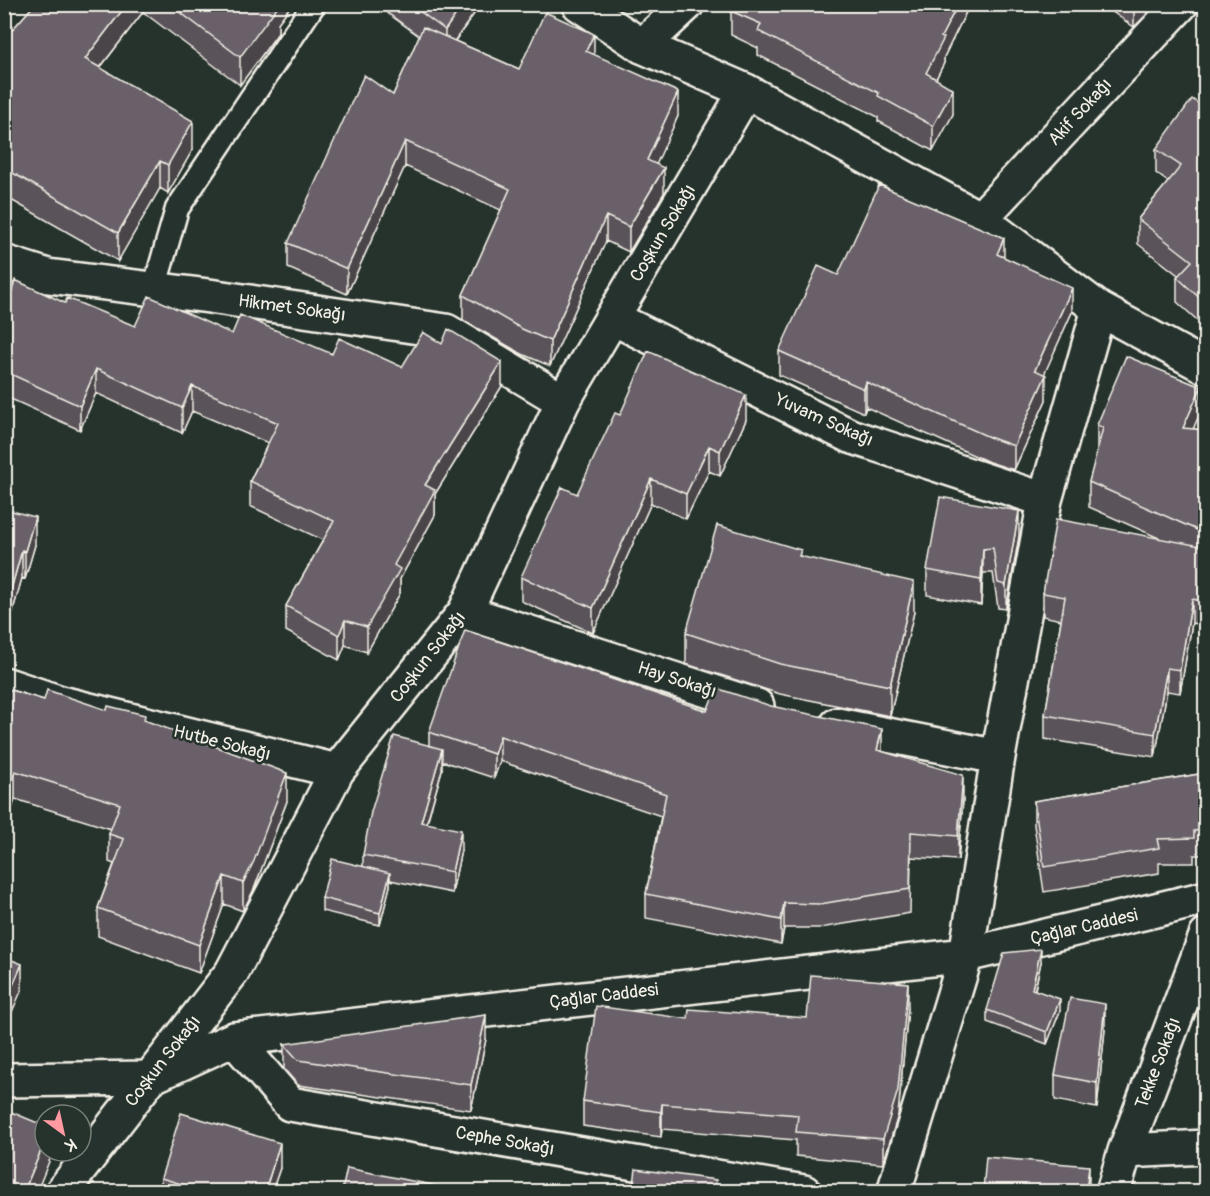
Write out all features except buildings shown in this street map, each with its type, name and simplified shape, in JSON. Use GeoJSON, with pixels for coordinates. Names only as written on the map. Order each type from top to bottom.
{"type":"FeatureCollection","features":[{"type":"Feature","properties":{"kind":"street"},"geometry":{"type":"LineString","coordinates":[[579,4],[642,46],[746,91],[980,219],[1099,309],[1206,367]]}},
{"type":"Feature","properties":{"kind":"street"},"geometry":{"type":"LineString","coordinates":[[642,46],[687,4]]}},
{"type":"Feature","properties":{"kind":"street","name":"Akif Sokağı"},"geometry":{"type":"LineString","coordinates":[[980,219],[1181,4]]}},
{"type":"Feature","properties":{"kind":"street","name":"Coşkun Sokağı"},"geometry":{"type":"LineString","coordinates":[[62,1191],[232,972],[337,771],[465,612],[563,401],[746,91]]}},
{"type":"Feature","properties":{"kind":"street","name":"Hikmet Sokağı"},"geometry":{"type":"LineString","coordinates":[[4,262],[48,276],[446,331],[563,401]]}},
{"type":"Feature","properties":{"kind":"street"},"geometry":{"type":"LineString","coordinates":[[894,1191],[966,955],[998,757],[1045,500],[1099,309]]}},
{"type":"Feature","properties":{"kind":"street","name":"Yuvam Sokağı"},"geometry":{"type":"LineString","coordinates":[[613,318],[850,436],[1045,500]]}},
{"type":"Feature","properties":{"kind":"street","name":"Hay Sokağı"},"geometry":{"type":"LineString","coordinates":[[465,612],[799,717],[998,757]]}},
{"type":"Feature","properties":{"kind":"street","name":"Hutbe Sokağı"},"geometry":{"type":"LineString","coordinates":[[4,684],[61,703],[337,771]]}},
{"type":"Feature","properties":{"kind":"street","name":"Çağlar Caddesi"},"geometry":{"type":"LineString","coordinates":[[6,1079],[149,1078],[234,1039],[966,955],[1206,898]]}},
{"type":"Feature","properties":{"kind":"street","name":"Tekke Sokağı"},"geometry":{"type":"LineString","coordinates":[[1113,1191],[1125,1150],[1206,936]]}},
{"type":"Feature","properties":{"kind":"street","name":"Cephe Sokağı"},"geometry":{"type":"LineString","coordinates":[[234,1039],[290,1104],[804,1191]]}},
{"type":"Feature","properties":{"kind":"street"},"geometry":{"type":"LineString","coordinates":[[1125,1150],[1206,1147]]}},
{"type":"Feature","properties":{"kind":"lane"},"geometry":{"type":"LineString","coordinates":[[154,289],[177,209],[314,4]]}}]}
